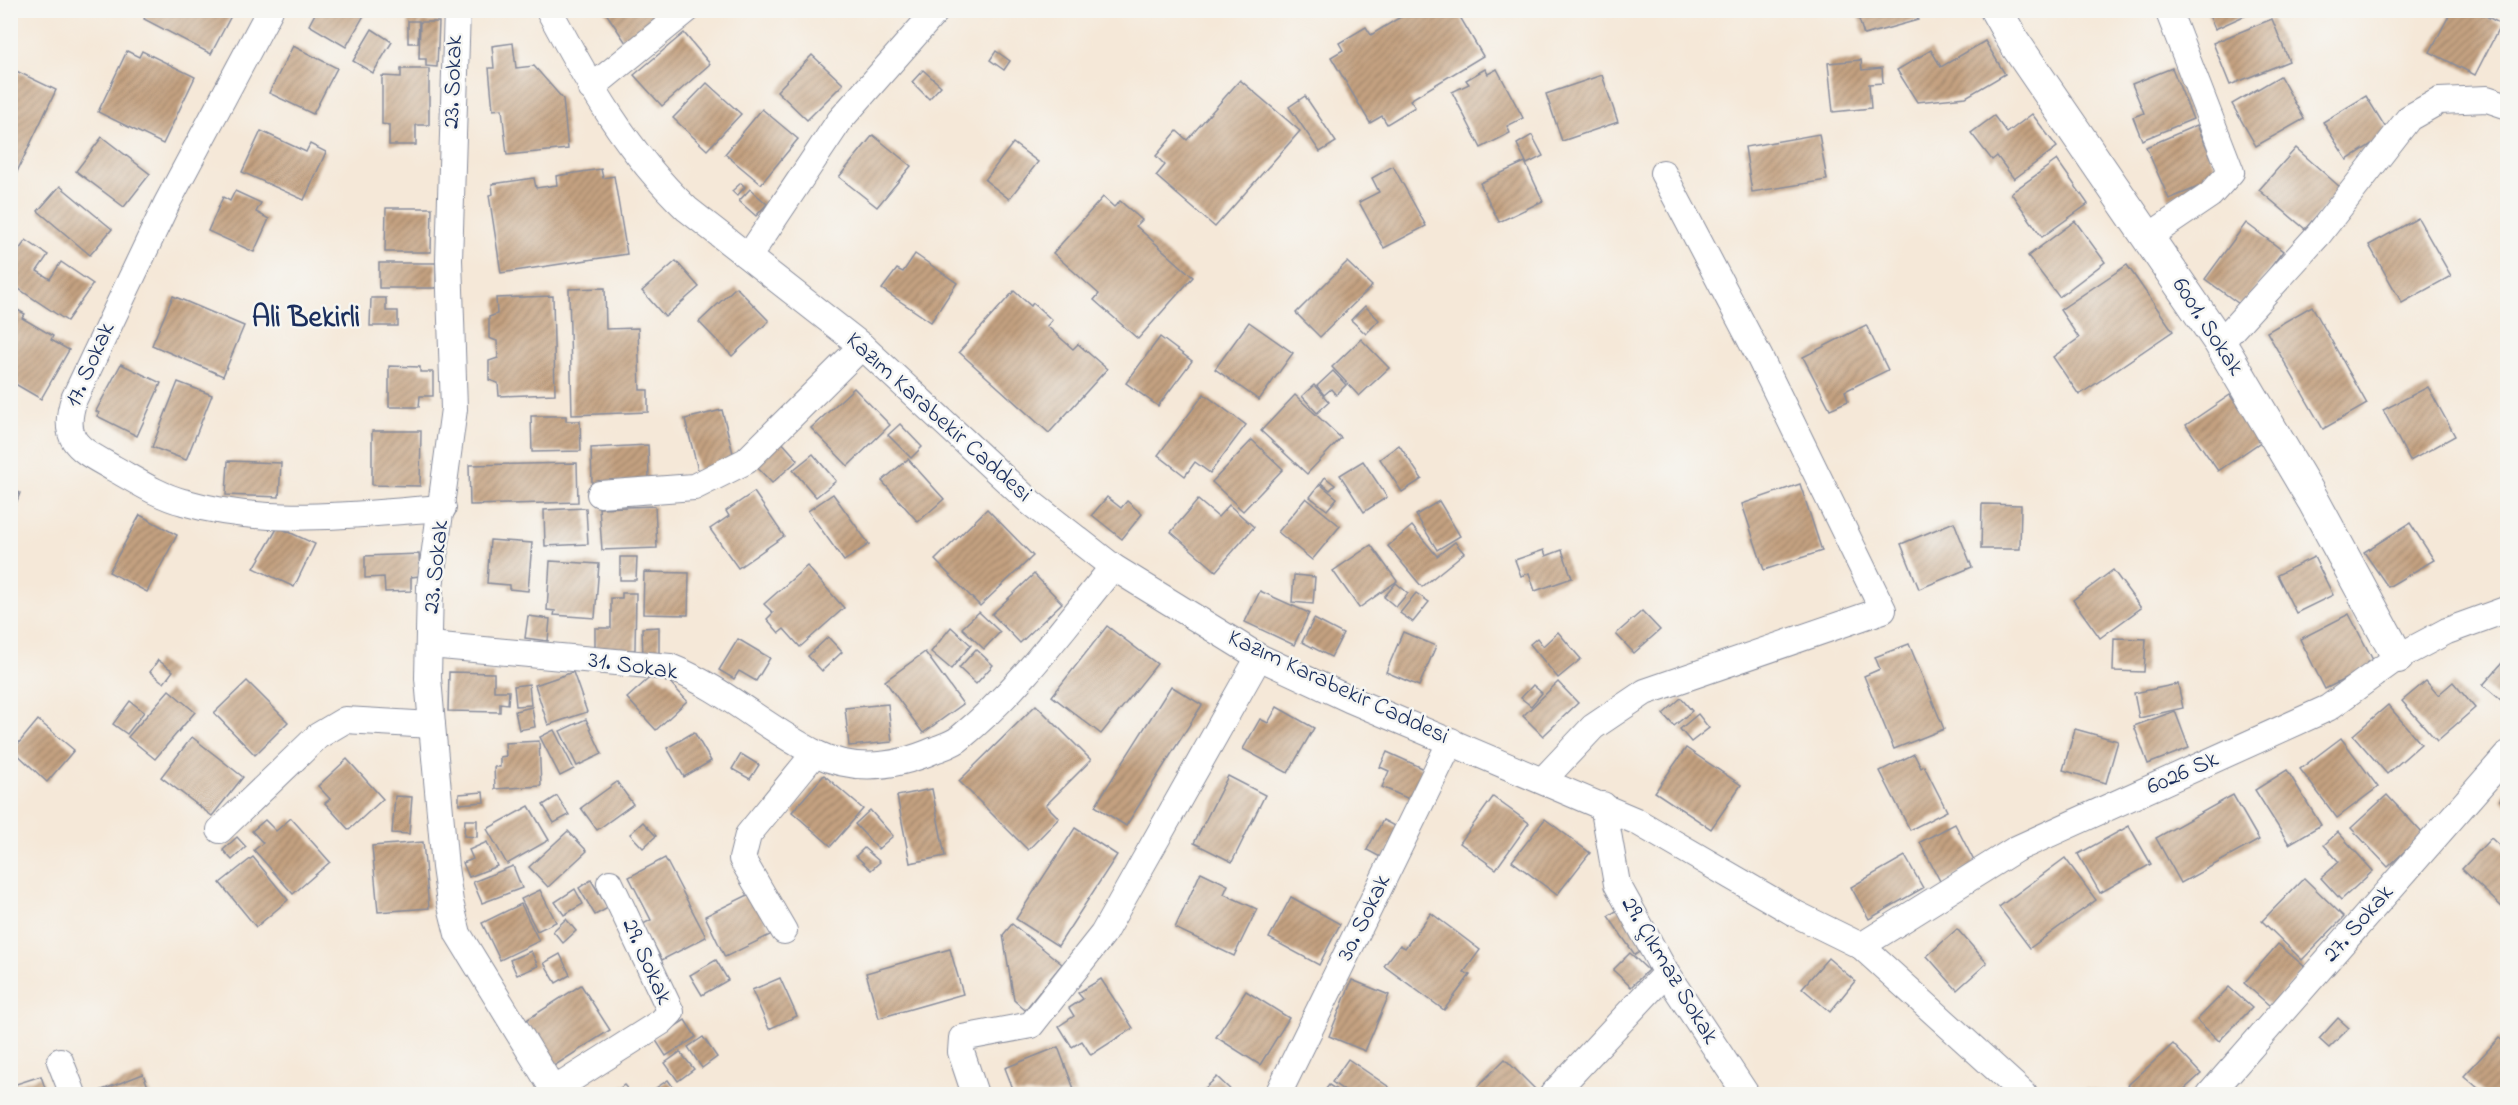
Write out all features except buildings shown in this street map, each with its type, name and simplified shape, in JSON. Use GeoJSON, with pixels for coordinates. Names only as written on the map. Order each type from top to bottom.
{"type":"FeatureCollection","features":[{"type":"Feature","properties":{"kind":"street","name":"17. Sokak"},"geometry":{"type":"LineString","coordinates":[[270,10],[162,213],[74,399],[68,418],[70,433],[79,448],[138,482],[181,502],[228,513],[285,518],[443,508]]}},
{"type":"Feature","properties":{"kind":"street","name":"23. Sokak"},"geometry":{"type":"LineString","coordinates":[[457,10],[449,260],[454,409],[443,508],[430,587],[428,678],[432,725],[445,867],[458,934],[555,1092]]}},
{"type":"Feature","properties":{"kind":"street","name":"Kazım Karabekir Caddesi"},"geometry":{"type":"LineString","coordinates":[[549,10],[591,88],[632,148],[662,185],[687,209],[862,346],[1031,503],[1113,567],[1258,657],[1349,699],[1603,805],[1636,821],[1796,914],[1861,946],[2024,1095]]}},
{"type":"Feature","properties":{"kind":"street"},"geometry":{"type":"LineString","coordinates":[[591,88],[687,10]]}},
{"type":"Feature","properties":{"kind":"street"},"geometry":{"type":"LineString","coordinates":[[749,256],[840,120],[937,10]]}},
{"type":"Feature","properties":{"kind":"street","name":"6001. Sokak"},"geometry":{"type":"LineString","coordinates":[[1995,10],[2014,42],[2220,343],[2313,500],[2398,657]]}},
{"type":"Feature","properties":{"kind":"street"},"geometry":{"type":"LineString","coordinates":[[2148,237],[2210,195],[2231,172],[2168,10]]}},
{"type":"Feature","properties":{"kind":"street"},"geometry":{"type":"LineString","coordinates":[[2220,343],[2319,234],[2409,118],[2439,100],[2487,99],[2508,106]]}},
{"type":"Feature","properties":{"kind":"street"},"geometry":{"type":"LineString","coordinates":[[1543,780],[1593,727],[1645,692],[1883,610],[1774,387],[1663,172]]}},
{"type":"Feature","properties":{"kind":"street"},"geometry":{"type":"LineString","coordinates":[[600,494],[694,487],[746,461],[862,346]]}},
{"type":"Feature","properties":{"kind":"street","name":"31. Sokak"},"geometry":{"type":"LineString","coordinates":[[430,645],[670,667],[698,678],[815,753],[850,766],[888,766],[925,755],[960,739],[1027,671],[1113,567]]}},
{"type":"Feature","properties":{"kind":"street","name":"6026 Sk"},"geometry":{"type":"LineString","coordinates":[[1861,946],[2016,849],[2328,708],[2398,657],[2447,631],[2508,609]]}},
{"type":"Feature","properties":{"kind":"street"},"geometry":{"type":"LineString","coordinates":[[975,1095],[961,1052],[962,1038],[1031,1025],[1102,934],[1258,657]]}},
{"type":"Feature","properties":{"kind":"street"},"geometry":{"type":"LineString","coordinates":[[220,830],[318,736],[345,720],[432,725]]}},
{"type":"Feature","properties":{"kind":"street","name":"30. Sokak"},"geometry":{"type":"LineString","coordinates":[[1278,1095],[1451,741]]}},
{"type":"Feature","properties":{"kind":"street"},"geometry":{"type":"LineString","coordinates":[[784,931],[742,859],[748,835],[815,753]]}},
{"type":"Feature","properties":{"kind":"street","name":"27. Sokak"},"geometry":{"type":"LineString","coordinates":[[2210,1095],[2508,754]]}},
{"type":"Feature","properties":{"kind":"street","name":"29. Çıkmaz Sokak"},"geometry":{"type":"LineString","coordinates":[[1603,805],[1617,884],[1666,973],[1746,1095]]}},
{"type":"Feature","properties":{"kind":"street","name":"29. Sokak"},"geometry":{"type":"LineString","coordinates":[[555,1092],[661,1022],[671,1012],[610,883]]}},
{"type":"Feature","properties":{"kind":"street"},"geometry":{"type":"LineString","coordinates":[[1553,1095],[1666,973]]}},
{"type":"Feature","properties":{"kind":"street"},"geometry":{"type":"LineString","coordinates":[[60,1061],[73,1095]]}},
{"type":"Feature","properties":{"kind":"district","name":"Ali Bekirli"},"geometry":{"type":"Point","coordinates":[306,319]}}]}
